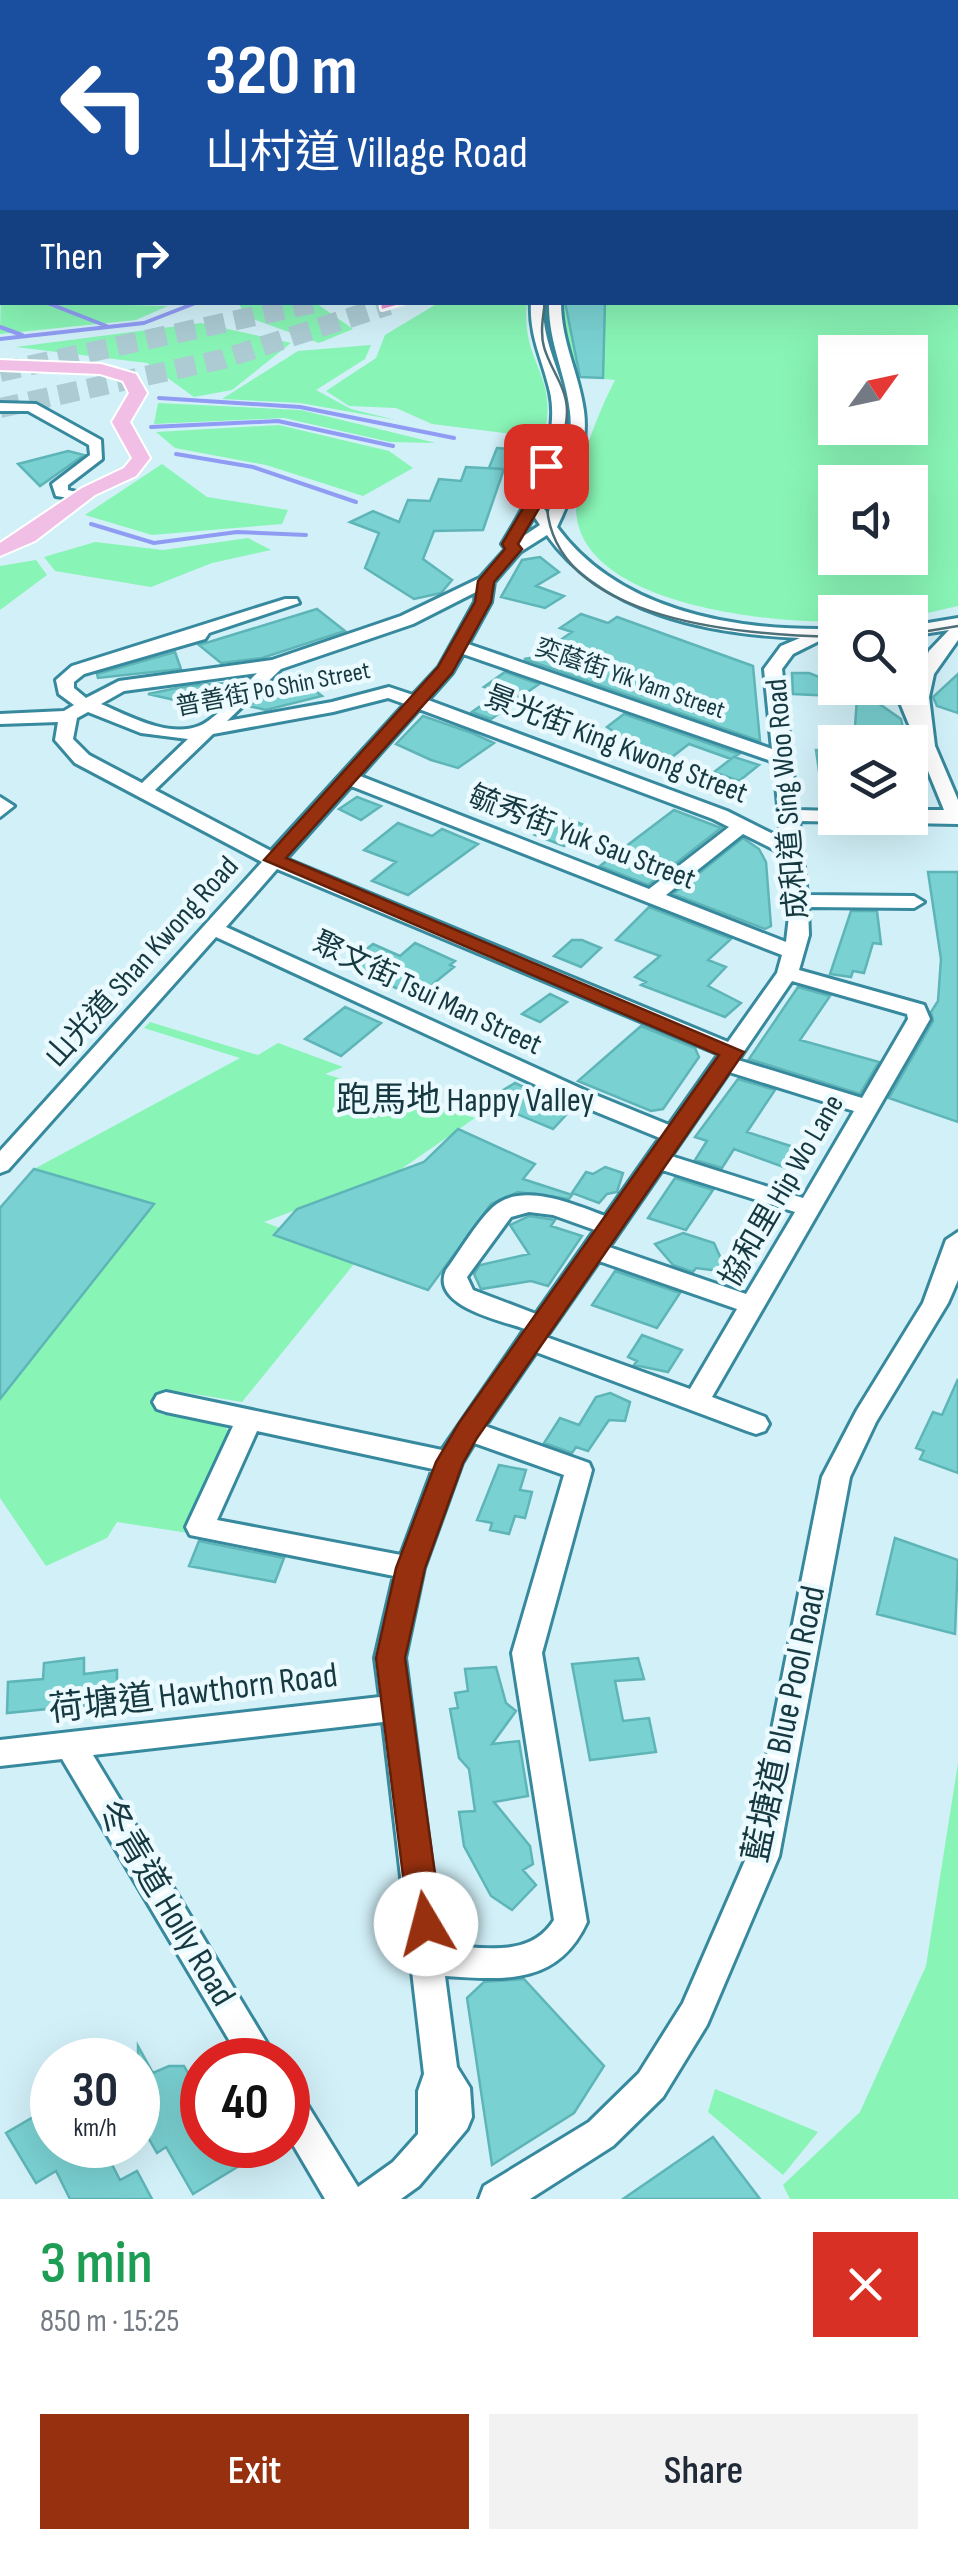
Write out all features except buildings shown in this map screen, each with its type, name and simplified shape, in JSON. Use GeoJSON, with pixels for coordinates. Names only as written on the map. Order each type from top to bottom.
{"type":"FeatureCollection","features":[{"type":"Feature","properties":{"kind":"main road"},"geometry":{"type":"LineString","coordinates":[[0,550],[31,537],[79,497],[139,464],[140,454],[121,422],[138,394],[136,384],[127,376],[101,369],[3,367]]}},
{"type":"Feature","properties":{"kind":"street"},"geometry":{"type":"LineString","coordinates":[[511,552],[510,544],[533,505],[561,412],[535,338],[537,305]]}},
{"type":"Feature","properties":{"kind":"street"},"geometry":{"type":"LineString","coordinates":[[0,719],[75,709],[131,683],[275,665],[376,632],[486,581],[511,552],[550,526],[578,430],[572,392],[553,331],[556,305]]}},
{"type":"Feature","properties":{"kind":"street"},"geometry":{"type":"LineString","coordinates":[[0,407],[38,410],[96,444],[97,456],[60,484],[61,492],[79,497]]}},
{"type":"Feature","properties":{"kind":"street"},"geometry":{"type":"LineString","coordinates":[[533,505],[571,556],[610,585],[663,609],[726,625],[818,633]]}},
{"type":"Feature","properties":{"kind":"street"},"geometry":{"type":"LineString","coordinates":[[511,552],[571,556]]}},
{"type":"Feature","properties":{"kind":"street","name":"山光道 Shan Kwong Road"},"geometry":{"type":"LineString","coordinates":[[0,1165],[446,669],[483,602],[486,581]]}},
{"type":"Feature","properties":{"kind":"street"},"geometry":{"type":"LineString","coordinates":[[452,600],[483,602]]}},
{"type":"Feature","properties":{"kind":"street"},"geometry":{"type":"LineString","coordinates":[[107,656],[292,603]]}},
{"type":"Feature","properties":{"kind":"street"},"geometry":{"type":"LineString","coordinates":[[928,629],[958,626]]}},
{"type":"Feature","properties":{"kind":"street"},"geometry":{"type":"LineString","coordinates":[[921,725],[922,683],[942,644],[958,626]]}},
{"type":"Feature","properties":{"kind":"street"},"geometry":{"type":"LineString","coordinates":[[75,709],[65,690],[70,675],[199,635],[202,629]]}},
{"type":"Feature","properties":{"kind":"street","name":"成和道 Sing Woo Road"},"geometry":{"type":"LineString","coordinates":[[791,963],[798,901],[774,668],[787,650],[818,638]]}},
{"type":"Feature","properties":{"kind":"street","name":"奕蔭街 Yik Yam Street"},"geometry":{"type":"LineString","coordinates":[[458,646],[785,760]]}},
{"type":"Feature","properties":{"kind":"street"},"geometry":{"type":"LineString","coordinates":[[145,790],[275,665]]}},
{"type":"Feature","properties":{"kind":"street","name":"普善街 Po Shin Street"},"geometry":{"type":"LineString","coordinates":[[75,709],[162,733],[208,731],[389,692],[416,702]]}},
{"type":"Feature","properties":{"kind":"street","name":"景光街 King Kwong Street"},"geometry":{"type":"LineString","coordinates":[[416,702],[720,815],[791,851]]}},
{"type":"Feature","properties":{"kind":"street"},"geometry":{"type":"LineString","coordinates":[[75,709],[62,732],[68,747],[274,860],[729,1058],[866,1107]]}},
{"type":"Feature","properties":{"kind":"street"},"geometry":{"type":"LineString","coordinates":[[928,761],[957,816],[928,816]]}},
{"type":"Feature","properties":{"kind":"street"},"geometry":{"type":"LineString","coordinates":[[936,778],[958,776]]}},
{"type":"Feature","properties":{"kind":"street","name":"毓秀街 Yuk Sau Street"},"geometry":{"type":"LineString","coordinates":[[348,778],[650,898],[791,963],[916,1010]]}},
{"type":"Feature","properties":{"kind":"street"},"geometry":{"type":"LineString","coordinates":[[0,803],[4,806],[0,811]]}},
{"type":"Feature","properties":{"kind":"street"},"geometry":{"type":"LineString","coordinates":[[720,815],[762,818],[788,807],[818,813]]}},
{"type":"Feature","properties":{"kind":"street"},"geometry":{"type":"LineString","coordinates":[[650,898],[742,825]]}},
{"type":"Feature","properties":{"kind":"street"},"geometry":{"type":"LineString","coordinates":[[798,901],[914,902]]}},
{"type":"Feature","properties":{"kind":"street","name":"聚文街 Tsui Man Street"},"geometry":{"type":"LineString","coordinates":[[212,928],[586,1100],[674,1134]]}},
{"type":"Feature","properties":{"kind":"street"},"geometry":{"type":"LineString","coordinates":[[310,2130],[370,2198],[406,2174],[435,2136],[435,2091],[441,2074],[431,1960],[390,1658],[410,1568],[450,1462],[534,1332],[729,1058],[791,963]]}},
{"type":"Feature","properties":{"kind":"street","name":"協和里 Hip Wo Lane"},"geometry":{"type":"LineString","coordinates":[[696,1402],[920,1019],[916,1010]]}},
{"type":"Feature","properties":{"kind":"street"},"geometry":{"type":"LineString","coordinates":[[657,1160],[808,1208]]}},
{"type":"Feature","properties":{"kind":"street"},"geometry":{"type":"LineString","coordinates":[[609,1226],[536,1203],[512,1205],[502,1210],[455,1276],[457,1290],[534,1332],[756,1424]]}},
{"type":"Feature","properties":{"kind":"street","name":"藍塘道 Blue Pool Road"},"geometry":{"type":"LineString","coordinates":[[497,2199],[602,2134],[652,2085],[695,2014],[763,1856],[836,1477],[861,1424],[936,1307],[958,1240]]}},
{"type":"Feature","properties":{"kind":"street"},"geometry":{"type":"LineString","coordinates":[[592,1250],[754,1306]]}},
{"type":"Feature","properties":{"kind":"street"},"geometry":{"type":"LineString","coordinates":[[166,1402],[450,1462]]}},
{"type":"Feature","properties":{"kind":"street"},"geometry":{"type":"LineString","coordinates":[[249,1420],[200,1527],[410,1568]]}},
{"type":"Feature","properties":{"kind":"street"},"geometry":{"type":"LineString","coordinates":[[431,1960],[518,1963],[546,1955],[563,1942],[571,1922],[527,1654],[579,1470],[468,1430]]}},
{"type":"Feature","properties":{"kind":"street","name":"荷塘道 Hawthorn Road"},"geometry":{"type":"LineString","coordinates":[[0,1753],[395,1708]]}},
{"type":"Feature","properties":{"kind":"street","name":"冬青道 Holly Road"},"geometry":{"type":"LineString","coordinates":[[70,1746],[247,2038]]}},
{"type":"Feature","properties":{"kind":"green space"},"geometry":{"type":"Polygon","coordinates":[[[1,305],[168,306],[136,320],[0,334],[1,305]]]}},
{"type":"Feature","properties":{"kind":"green space"},"geometry":{"type":"Polygon","coordinates":[[[239,305],[319,305],[353,329],[319,343],[247,317],[239,305]]]}},
{"type":"Feature","properties":{"kind":"green space"},"geometry":{"type":"Polygon","coordinates":[[[435,305],[527,305],[529,341],[547,399],[543,438],[432,424],[396,408],[349,406],[326,391],[376,358],[385,335],[435,305]]]}},
{"type":"Feature","properties":{"kind":"green space"},"geometry":{"type":"Polygon","coordinates":[[[562,305],[958,305],[958,606],[928,613],[928,595],[818,595],[818,621],[804,621],[723,611],[641,587],[608,567],[585,542],[576,510],[583,461],[615,380],[569,376],[559,334],[562,305]]]}},
{"type":"Feature","properties":{"kind":"green space"},"geometry":{"type":"Polygon","coordinates":[[[201,323],[291,343],[232,390],[194,397],[147,363],[16,347],[201,323]]]}},
{"type":"Feature","properties":{"kind":"green space"},"geometry":{"type":"Polygon","coordinates":[[[371,345],[365,359],[316,390],[351,409],[396,420],[300,403],[222,399],[298,351],[371,345]]]}},
{"type":"Feature","properties":{"kind":"green space"},"geometry":{"type":"Polygon","coordinates":[[[158,403],[301,410],[436,443],[390,442],[284,418],[154,424],[158,403]]]}},
{"type":"Feature","properties":{"kind":"green space"},"geometry":{"type":"Polygon","coordinates":[[[279,425],[389,451],[413,468],[363,496],[266,465],[175,448],[156,432],[279,425]]]}},
{"type":"Feature","properties":{"kind":"green space"},"geometry":{"type":"Polygon","coordinates":[[[162,464],[207,497],[288,510],[282,524],[152,535],[85,515],[162,464]]]}},
{"type":"Feature","properties":{"kind":"green space"},"geometry":{"type":"Polygon","coordinates":[[[248,538],[271,550],[212,563],[151,587],[55,571],[44,557],[95,542],[163,550],[248,538]]]}},
{"type":"Feature","properties":{"kind":"green space"},"geometry":{"type":"Polygon","coordinates":[[[36,560],[47,575],[0,610],[0,566],[36,560]]]}},
{"type":"Feature","properties":{"kind":"green space"},"geometry":{"type":"Polygon","coordinates":[[[150,1022],[258,1055],[278,1043],[343,1067],[325,1074],[475,1118],[397,1172],[264,1222],[280,1228],[274,1235],[354,1264],[242,1402],[164,1389],[161,1414],[224,1426],[231,1434],[188,1533],[117,1522],[107,1538],[46,1566],[0,1498],[0,1399],[34,1169],[240,1058],[144,1028],[150,1022]]]}},
{"type":"Feature","properties":{"kind":"green space"},"geometry":{"type":"Polygon","coordinates":[[[958,1763],[958,2199],[790,2199],[783,2185],[860,2112],[926,1966],[958,1763]]]}},
{"type":"Feature","properties":{"kind":"green space"},"geometry":{"type":"Polygon","coordinates":[[[715,2089],[818,2132],[783,2175],[708,2112],[715,2089]]]}},
{"type":"Feature","properties":{"kind":"waterway"},"geometry":{"type":"LineString","coordinates":[[53,305],[109,327]]}},
{"type":"Feature","properties":{"kind":"waterway"},"geometry":{"type":"LineString","coordinates":[[109,327],[144,323],[190,305]]}},
{"type":"Feature","properties":{"kind":"waterway"},"geometry":{"type":"LineString","coordinates":[[0,327],[22,335]]}},
{"type":"Feature","properties":{"kind":"waterway"},"geometry":{"type":"LineString","coordinates":[[0,339],[109,327]]}},
{"type":"Feature","properties":{"kind":"waterway"},"geometry":{"type":"LineString","coordinates":[[159,398],[300,407],[454,438]]}},
{"type":"Feature","properties":{"kind":"waterway"},"geometry":{"type":"LineString","coordinates":[[151,427],[278,421],[393,446]]}},
{"type":"Feature","properties":{"kind":"waterway"},"geometry":{"type":"LineString","coordinates":[[176,454],[253,467],[356,502]]}},
{"type":"Feature","properties":{"kind":"waterway"},"geometry":{"type":"LineString","coordinates":[[91,524],[154,543],[237,532],[306,535]]}},
{"type":"Feature","properties":{"kind":"tunnel"},"geometry":{"type":"LineString","coordinates":[[0,372],[305,305]]}},
{"type":"Feature","properties":{"kind":"tunnel"},"geometry":{"type":"LineString","coordinates":[[0,408],[223,359],[389,305]]}},
{"type":"Feature","properties":{"kind":"tram line"},"geometry":{"type":"LineString","coordinates":[[545,305],[543,342],[567,411],[547,496],[559,546],[584,576],[620,599],[662,615],[708,626],[818,637]]}},
{"type":"Feature","properties":{"kind":"tram line"},"geometry":{"type":"LineString","coordinates":[[928,631],[958,626]]}},
{"type":"Feature","properties":{"kind":"district","name":"跑馬地 Happy Valley"},"geometry":{"type":"Point","coordinates":[465,1100]}},
{"type":"Feature","properties":{"kind":"route"},"geometry":{"type":"LineString","coordinates":[[426,1924],[390,1658],[410,1568],[450,1462],[468,1430],[732,1052],[274,860],[446,669],[483,602],[486,581],[514,549],[510,544],[533,505],[546,466]]}}]}
